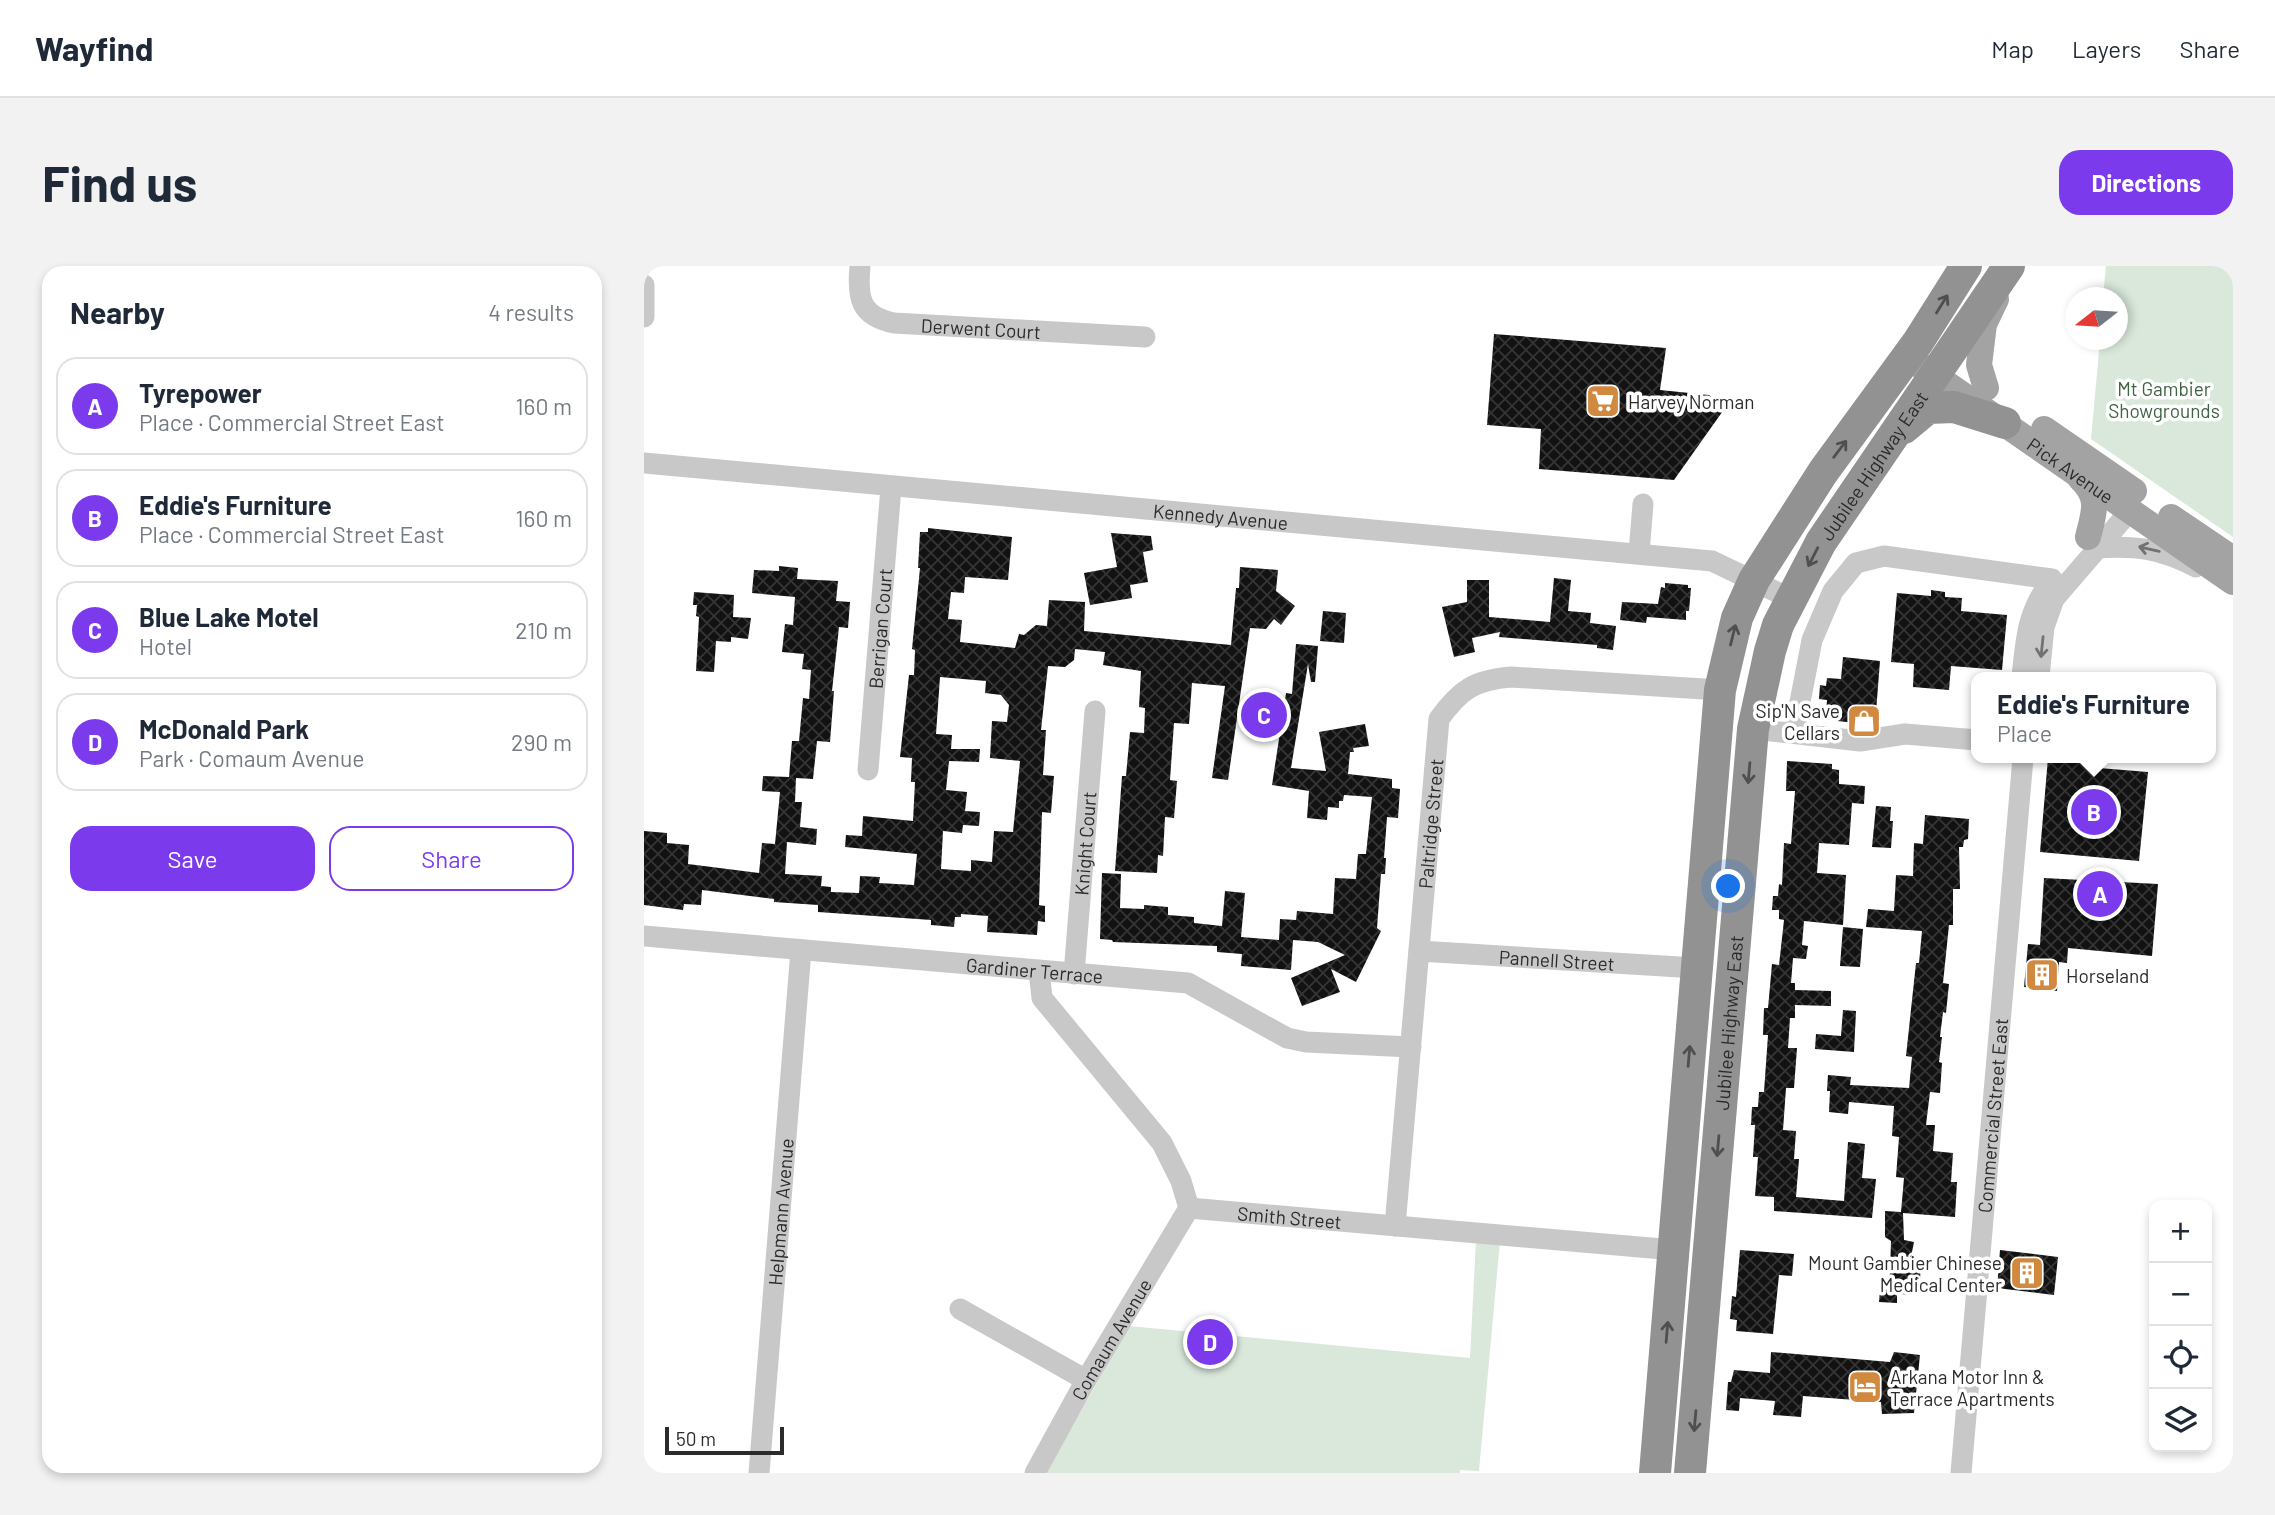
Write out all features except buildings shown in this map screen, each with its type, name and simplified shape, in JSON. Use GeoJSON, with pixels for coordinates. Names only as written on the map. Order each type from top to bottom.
{"type":"FeatureCollection","features":[{"type":"Feature","properties":{"kind":"highway","name":"Jubilee Highway East"},"geometry":{"type":"LineString","coordinates":[[1655,1473],[1720,690],[1737,618],[1755,580],[1823,472],[1913,350],[1966,266]]}},
{"type":"Feature","properties":{"kind":"highway","name":"Jubilee Highway East"},"geometry":{"type":"LineString","coordinates":[[1690,1473],[1753,729],[1770,651],[1778,625],[1821,542],[2006,270]]}},
{"type":"Feature","properties":{"kind":"highway"},"geometry":{"type":"LineString","coordinates":[[1891,439],[1928,408],[1954,407],[2005,423]]}},
{"type":"Feature","properties":{"kind":"highway"},"geometry":{"type":"LineString","coordinates":[[1685,1101],[1721,1104]]}},
{"type":"Feature","properties":{"kind":"highway"},"geometry":{"type":"LineString","coordinates":[[1664,1370],[1699,1373]]}},
{"type":"Feature","properties":{"kind":"main road"},"geometry":{"type":"LineString","coordinates":[[1986,388],[1979,365],[1984,324],[2004,283],[2006,270]]}},
{"type":"Feature","properties":{"kind":"main road","name":"Pick Avenue"},"geometry":{"type":"LineString","coordinates":[[1913,350],[1940,368],[2005,423],[2076,473],[2129,499],[2233,559]]}},
{"type":"Feature","properties":{"kind":"main road","name":"Pick Avenue"},"geometry":{"type":"LineString","coordinates":[[1940,368],[1986,388],[2233,584]]}},
{"type":"Feature","properties":{"kind":"main road"},"geometry":{"type":"LineString","coordinates":[[2076,473],[2090,487],[2094,499],[2093,542]]}},
{"type":"Feature","properties":{"kind":"street","name":"Derwent Court"},"geometry":{"type":"LineString","coordinates":[[860,266],[860,299],[867,311],[878,320],[1145,337]]}},
{"type":"Feature","properties":{"kind":"street"},"geometry":{"type":"LineString","coordinates":[[644,285],[644,317]]}},
{"type":"Feature","properties":{"kind":"street","name":"Kennedy Avenue"},"geometry":{"type":"LineString","coordinates":[[644,463],[1639,552],[1712,561],[1791,599]]}},
{"type":"Feature","properties":{"kind":"street","name":"Berrigan Court"},"geometry":{"type":"LineString","coordinates":[[868,770],[891,487]]}},
{"type":"Feature","properties":{"kind":"street"},"geometry":{"type":"LineString","coordinates":[[2039,672],[2044,626],[2050,607],[2110,512],[2129,499]]}},
{"type":"Feature","properties":{"kind":"street"},"geometry":{"type":"LineString","coordinates":[[1639,552],[1643,504]]}},
{"type":"Feature","properties":{"kind":"street"},"geometry":{"type":"LineString","coordinates":[[2023,672],[2030,619],[2041,593],[2052,579],[2093,542],[2149,548],[2194,565],[2225,585],[2233,584]]}},
{"type":"Feature","properties":{"kind":"street"},"geometry":{"type":"LineString","coordinates":[[1794,733],[1812,640],[1833,591],[1856,563],[1884,556],[2052,579]]}},
{"type":"Feature","properties":{"kind":"street","name":"Paltridge Street"},"geometry":{"type":"LineString","coordinates":[[1395,1226],[1439,719],[1467,687],[1488,678],[1511,677],[1720,690]]}},
{"type":"Feature","properties":{"kind":"street","name":"Knight Court"},"geometry":{"type":"LineString","coordinates":[[1074,974],[1095,711]]}},
{"type":"Feature","properties":{"kind":"street"},"geometry":{"type":"LineString","coordinates":[[1753,729],[1860,741],[1905,734],[1971,740]]}},
{"type":"Feature","properties":{"kind":"street","name":"Commercial Street East"},"geometry":{"type":"LineString","coordinates":[[1961,1473],[2023,763]]}},
{"type":"Feature","properties":{"kind":"street","name":"Gardiner Terrace"},"geometry":{"type":"LineString","coordinates":[[644,936],[1188,984],[1287,1038],[1306,1042],[1411,1047]]}},
{"type":"Feature","properties":{"kind":"street","name":"Helpmann Avenue"},"geometry":{"type":"LineString","coordinates":[[759,1473],[801,950]]}},
{"type":"Feature","properties":{"kind":"street","name":"Pannell Street"},"geometry":{"type":"LineString","coordinates":[[1419,951],[1696,968]]}},
{"type":"Feature","properties":{"kind":"street"},"geometry":{"type":"LineString","coordinates":[[1040,971],[1042,998],[1162,1143],[1181,1181],[1189,1208]]}},
{"type":"Feature","properties":{"kind":"street","name":"Smith Street"},"geometry":{"type":"LineString","coordinates":[[1189,1208],[1674,1250]]}},
{"type":"Feature","properties":{"kind":"street","name":"Comaum Avenue"},"geometry":{"type":"LineString","coordinates":[[1034,1473],[1189,1208]]}},
{"type":"Feature","properties":{"kind":"street"},"geometry":{"type":"LineString","coordinates":[[960,1309],[1086,1380]]}},
{"type":"Feature","properties":{"kind":"green space","name":"Mt Gambier Showgrounds"},"geometry":{"type":"Polygon","coordinates":[[[2106,266],[2233,266],[2233,537],[2091,439],[2099,350],[2128,350],[2128,287],[2104,287],[2106,266]]]}},
{"type":"Feature","properties":{"kind":"green space"},"geometry":{"type":"Polygon","coordinates":[[[1476,1240],[1500,1241],[1479,1471],[1046,1473],[1129,1326],[1470,1358],[1476,1240]]]}},
{"type":"Feature","properties":{"kind":"place","name":"Harvey Norman"},"geometry":{"type":"Point","coordinates":[1603,401]}},
{"type":"Feature","properties":{"kind":"place","name":"Blue Lake Motel"},"geometry":{"type":"Point","coordinates":[1264,715]}},
{"type":"Feature","properties":{"kind":"place","name":"Sip'N Save Cellars"},"geometry":{"type":"Point","coordinates":[1864,721]}},
{"type":"Feature","properties":{"kind":"place","name":"Eddie's Furniture"},"geometry":{"type":"Point","coordinates":[2094,812]}},
{"type":"Feature","properties":{"kind":"place","name":"Tyrepower"},"geometry":{"type":"Point","coordinates":[2100,894]}},
{"type":"Feature","properties":{"kind":"place","name":"Horseland"},"geometry":{"type":"Point","coordinates":[2042,975]}},
{"type":"Feature","properties":{"kind":"place","name":"Mount Gambier Chinese Medical Center"},"geometry":{"type":"Point","coordinates":[2027,1273]}},
{"type":"Feature","properties":{"kind":"place","name":"McDonald Park"},"geometry":{"type":"Point","coordinates":[1210,1342]}},
{"type":"Feature","properties":{"kind":"place","name":"Arkana Motor Inn & Terrace Apartments"},"geometry":{"type":"Point","coordinates":[1865,1387]}}]}
